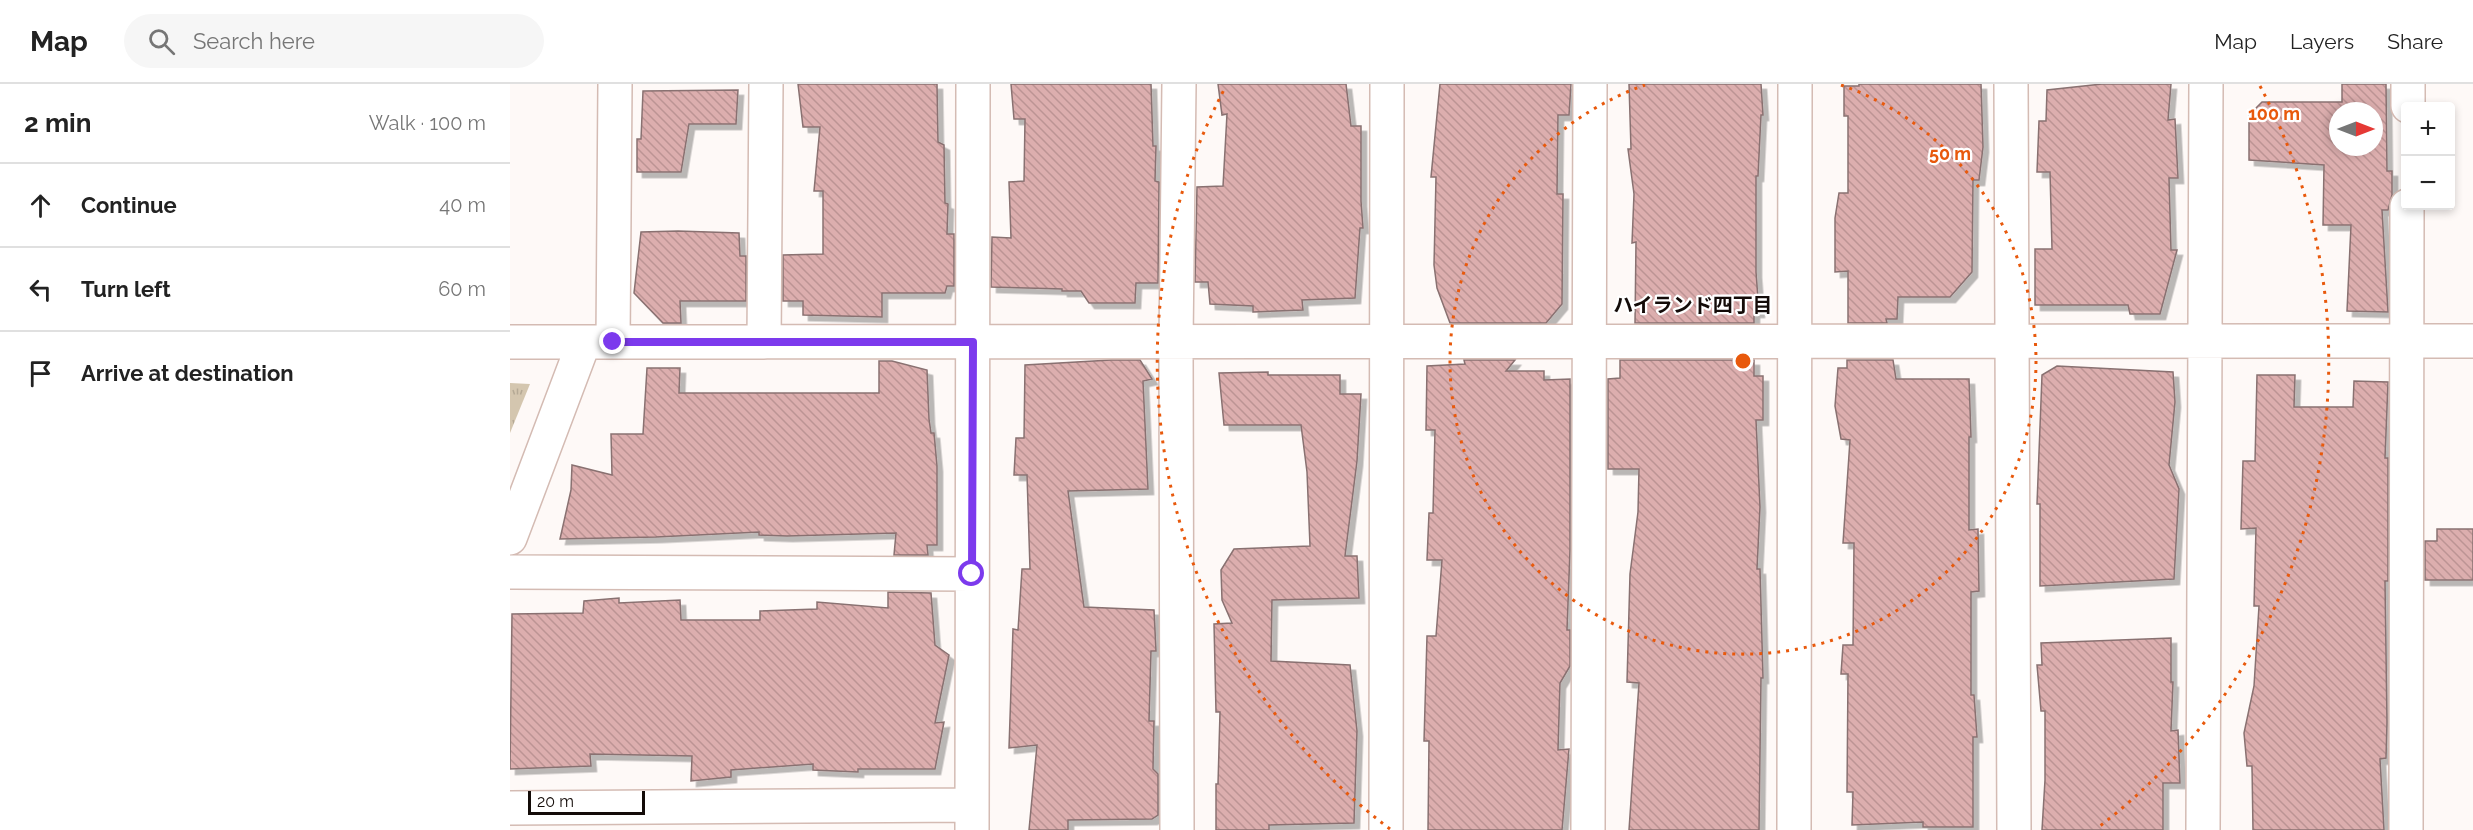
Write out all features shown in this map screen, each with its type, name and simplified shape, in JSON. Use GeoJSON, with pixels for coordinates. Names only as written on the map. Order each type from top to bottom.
{"type":"FeatureCollection","features":[{"type":"Feature","properties":{"kind":"street"},"geometry":{"type":"LineString","coordinates":[[510,538],[598,342],[615,84]]}},
{"type":"Feature","properties":{"kind":"street"},"geometry":{"type":"LineString","coordinates":[[764,342],[766,84]]}},
{"type":"Feature","properties":{"kind":"street"},"geometry":{"type":"LineString","coordinates":[[510,808],[972,818],[974,84]]}},
{"type":"Feature","properties":{"kind":"street"},"geometry":{"type":"LineString","coordinates":[[1178,830],[1176,342],[1179,84]]}},
{"type":"Feature","properties":{"kind":"street"},"geometry":{"type":"LineString","coordinates":[[1386,830],[1387,84]]}},
{"type":"Feature","properties":{"kind":"street"},"geometry":{"type":"LineString","coordinates":[[1588,830],[1590,84]]}},
{"type":"Feature","properties":{"kind":"street"},"geometry":{"type":"LineString","coordinates":[[1794,830],[1795,84]]}},
{"type":"Feature","properties":{"kind":"street"},"geometry":{"type":"LineString","coordinates":[[2012,84],[2013,830]]}},
{"type":"Feature","properties":{"kind":"street"},"geometry":{"type":"LineString","coordinates":[[2203,830],[2206,84]]}},
{"type":"Feature","properties":{"kind":"street"},"geometry":{"type":"LineString","coordinates":[[2408,84],[2408,102]]}},
{"type":"Feature","properties":{"kind":"street"},"geometry":{"type":"LineString","coordinates":[[2406,830],[2407,210]]}},
{"type":"Feature","properties":{"kind":"street"},"geometry":{"type":"LineString","coordinates":[[510,342],[2473,341]]}},
{"type":"Feature","properties":{"kind":"street"},"geometry":{"type":"LineString","coordinates":[[510,572],[972,574]]}},
{"type":"Feature","properties":{"kind":"green space"},"geometry":{"type":"Polygon","coordinates":[[[510,383],[530,384],[510,433],[510,383]]]}},
{"type":"Feature","properties":{"kind":"building"},"geometry":{"type":"Polygon","coordinates":[[[798,84],[937,84],[938,142],[944,145],[945,203],[948,204],[947,234],[954,234],[954,286],[947,286],[945,293],[882,293],[882,317],[803,315],[803,301],[783,301],[783,255],[823,254],[823,191],[814,191],[820,127],[803,127],[798,84]]]}},
{"type":"Feature","properties":{"kind":"building"},"geometry":{"type":"Polygon","coordinates":[[[1011,84],[1151,84],[1153,146],[1156,146],[1155,181],[1159,182],[1158,283],[1136,283],[1135,303],[1089,303],[1081,291],[991,287],[992,237],[1011,238],[1009,182],[1024,181],[1025,119],[1014,119],[1011,84]]]}},
{"type":"Feature","properties":{"kind":"building"},"geometry":{"type":"Polygon","coordinates":[[[1218,84],[1346,84],[1351,126],[1361,126],[1363,228],[1360,228],[1355,298],[1302,300],[1303,310],[1253,312],[1253,306],[1210,304],[1208,282],[1195,282],[1197,187],[1223,186],[1227,114],[1222,115],[1218,84]]]}},
{"type":"Feature","properties":{"kind":"building"},"geometry":{"type":"Polygon","coordinates":[[[1440,84],[1571,84],[1569,115],[1558,115],[1557,194],[1563,194],[1562,304],[1546,323],[1450,323],[1437,288],[1434,265],[1436,177],[1431,177],[1440,84]]]}},
{"type":"Feature","properties":{"kind":"building"},"geometry":{"type":"Polygon","coordinates":[[[1629,84],[1761,84],[1763,115],[1761,115],[1758,176],[1756,176],[1756,272],[1759,312],[1754,312],[1754,323],[1635,323],[1636,242],[1632,243],[1634,194],[1628,149],[1631,149],[1629,84]]]}},
{"type":"Feature","properties":{"kind":"building"},"geometry":{"type":"Polygon","coordinates":[[[1859,84],[1981,84],[1983,147],[1979,180],[1973,180],[1972,272],[1950,297],[1898,297],[1897,319],[1886,319],[1887,323],[1848,323],[1848,271],[1835,272],[1835,218],[1839,193],[1848,193],[1848,116],[1844,116],[1844,86],[1859,86],[1859,84]]]}},
{"type":"Feature","properties":{"kind":"building"},"geometry":{"type":"Polygon","coordinates":[[[2102,84],[2171,84],[2168,120],[2175,119],[2178,178],[2169,178],[2171,250],[2177,250],[2160,314],[2130,314],[2128,305],[2035,305],[2035,249],[2052,249],[2050,172],[2037,172],[2039,121],[2046,121],[2047,90],[2102,84]]]}},
{"type":"Feature","properties":{"kind":"building"},"geometry":{"type":"Polygon","coordinates":[[[2342,84],[2386,84],[2387,171],[2392,171],[2392,195],[2388,210],[2382,210],[2388,312],[2347,311],[2351,225],[2323,225],[2324,165],[2249,160],[2249,115],[2262,102],[2329,102],[2329,156],[2383,156],[2383,102],[2342,102],[2342,84]]]}},
{"type":"Feature","properties":{"kind":"building"},"geometry":{"type":"Polygon","coordinates":[[[738,90],[736,124],[689,124],[681,172],[637,172],[637,139],[641,139],[643,91],[738,90]]]}},
{"type":"Feature","properties":{"kind":"building"},"geometry":{"type":"Polygon","coordinates":[[[641,232],[739,233],[740,256],[746,256],[746,301],[680,301],[681,323],[663,323],[634,293],[641,232]]]}},
{"type":"Feature","properties":{"kind":"building"},"geometry":{"type":"Polygon","coordinates":[[[1140,360],[1152,379],[1143,381],[1148,489],[1068,491],[1084,607],[1154,610],[1156,651],[1151,651],[1149,721],[1154,721],[1153,769],[1158,774],[1158,815],[1152,819],[1068,820],[1068,830],[1029,830],[1037,745],[1009,748],[1013,629],[1018,630],[1022,569],[1030,569],[1027,475],[1014,475],[1016,438],[1024,438],[1025,365],[1140,360]]]}},
{"type":"Feature","properties":{"kind":"building"},"geometry":{"type":"Polygon","coordinates":[[[1464,360],[1515,360],[1506,371],[1544,371],[1544,380],[1570,379],[1570,550],[1567,630],[1570,630],[1570,666],[1560,683],[1558,750],[1569,749],[1562,830],[1428,830],[1429,741],[1424,741],[1427,636],[1436,636],[1442,560],[1427,560],[1429,513],[1433,513],[1435,430],[1426,430],[1427,366],[1465,364],[1464,360]]]}},
{"type":"Feature","properties":{"kind":"building"},"geometry":{"type":"Polygon","coordinates":[[[1620,360],[1754,360],[1754,376],[1763,376],[1763,420],[1756,420],[1760,507],[1757,569],[1760,569],[1763,678],[1761,678],[1759,830],[1629,830],[1639,683],[1627,682],[1630,574],[1638,512],[1639,469],[1608,469],[1608,379],[1620,378],[1620,360]]]}},
{"type":"Feature","properties":{"kind":"building"},"geometry":{"type":"Polygon","coordinates":[[[1847,360],[1893,360],[1896,379],[1969,379],[1971,437],[1969,437],[1969,530],[1978,529],[1979,591],[1971,592],[1971,695],[1974,695],[1977,737],[1973,737],[1973,827],[1923,827],[1923,822],[1852,825],[1853,792],[1847,792],[1848,674],[1841,674],[1843,645],[1853,645],[1854,543],[1843,543],[1850,440],[1841,439],[1835,406],[1838,368],[1847,368],[1847,360]]]}},
{"type":"Feature","properties":{"kind":"building"},"geometry":{"type":"Polygon","coordinates":[[[879,361],[892,361],[927,370],[929,419],[931,433],[934,433],[937,466],[937,545],[927,545],[928,555],[894,555],[896,533],[787,536],[759,535],[759,532],[560,539],[571,490],[572,465],[612,475],[611,434],[643,434],[647,368],[680,368],[679,393],[879,393],[879,361]]]}},
{"type":"Feature","properties":{"kind":"building"},"geometry":{"type":"Polygon","coordinates":[[[2057,366],[2173,372],[2175,402],[2169,465],[2179,489],[2174,579],[2040,586],[2040,504],[2037,504],[2042,375],[2057,366]]]}},
{"type":"Feature","properties":{"kind":"building"},"geometry":{"type":"Polygon","coordinates":[[[1268,372],[1268,375],[1340,375],[1340,394],[1361,394],[1357,461],[1345,556],[1357,556],[1359,598],[1272,600],[1271,661],[1350,665],[1357,731],[1354,823],[1269,825],[1269,830],[1216,830],[1220,712],[1216,712],[1214,624],[1232,623],[1222,600],[1221,570],[1234,549],[1310,546],[1307,472],[1301,425],[1224,425],[1219,373],[1268,372]]]}},
{"type":"Feature","properties":{"kind":"building"},"geometry":{"type":"Polygon","coordinates":[[[2257,375],[2295,375],[2294,407],[2353,407],[2354,381],[2388,382],[2385,458],[2388,458],[2388,581],[2385,581],[2387,722],[2386,758],[2380,759],[2384,830],[2253,830],[2252,766],[2247,766],[2244,733],[2254,686],[2259,606],[2254,606],[2256,528],[2241,529],[2243,461],[2255,461],[2257,375]]]}},
{"type":"Feature","properties":{"kind":"building"},"geometry":{"type":"Polygon","coordinates":[[[2437,529],[2473,529],[2473,580],[2425,580],[2425,541],[2437,541],[2437,529]]]}},
{"type":"Feature","properties":{"kind":"building"},"geometry":{"type":"Polygon","coordinates":[[[888,592],[931,593],[935,645],[949,655],[935,723],[944,722],[935,769],[858,769],[858,772],[813,770],[813,764],[731,770],[731,777],[691,781],[692,756],[590,754],[591,766],[510,769],[512,614],[583,613],[584,601],[619,598],[619,603],[680,600],[681,620],[760,620],[760,611],[817,609],[817,602],[888,608],[888,592]]]}},
{"type":"Feature","properties":{"kind":"building"},"geometry":{"type":"Polygon","coordinates":[[[2171,638],[2171,682],[2173,682],[2171,731],[2178,730],[2180,783],[2163,783],[2163,830],[2042,830],[2045,711],[2041,711],[2037,665],[2042,665],[2041,643],[2171,638]]]}},
{"type":"Feature","properties":{"kind":"district","name":"ハイランド四丁目"},"geometry":{"type":"Point","coordinates":[1693,305]}},
{"type":"Feature","properties":{"kind":"route"},"geometry":{"type":"LineString","coordinates":[[613,342],[973,342],[972,574]]}}]}
